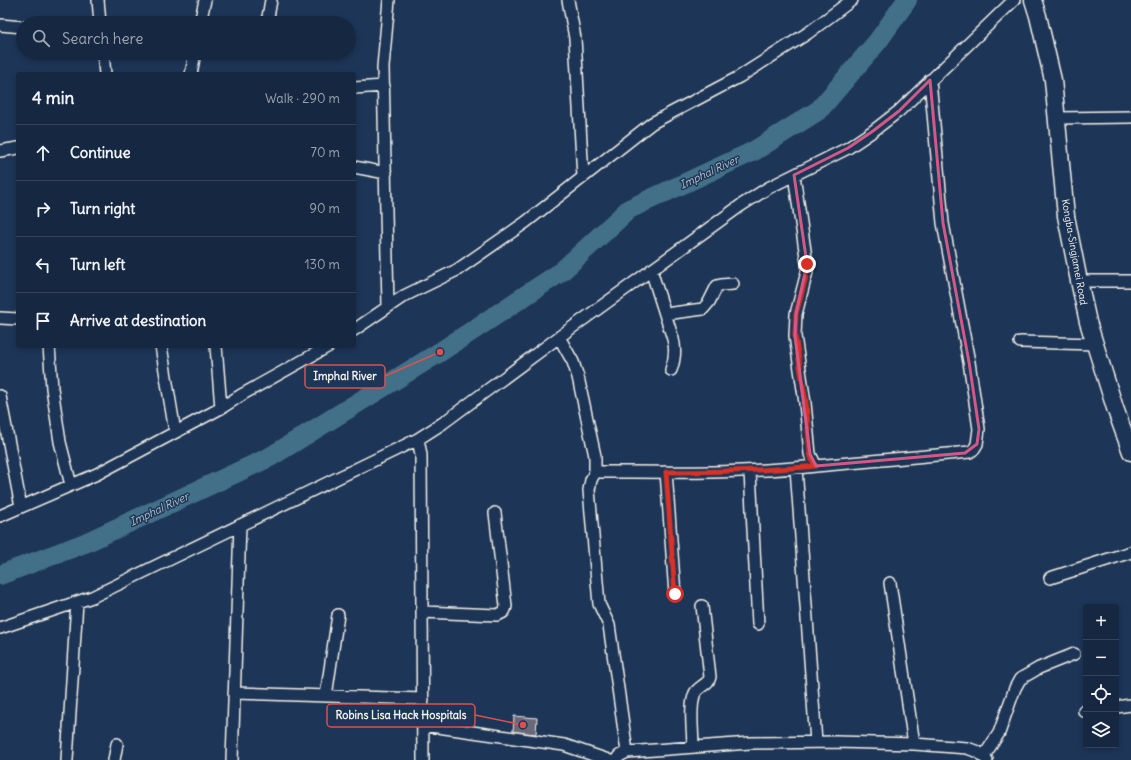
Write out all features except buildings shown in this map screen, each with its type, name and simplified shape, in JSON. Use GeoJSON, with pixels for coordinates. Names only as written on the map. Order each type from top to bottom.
{"type":"FeatureCollection","features":[{"type":"Feature","properties":{"kind":"street"},"geometry":{"type":"LineString","coordinates":[[98,0],[99,16]]}},
{"type":"Feature","properties":{"kind":"street"},"geometry":{"type":"LineString","coordinates":[[202,16],[205,0]]}},
{"type":"Feature","properties":{"kind":"street"},"geometry":{"type":"LineString","coordinates":[[268,16],[271,0]]}},
{"type":"Feature","properties":{"kind":"street"},"geometry":{"type":"LineString","coordinates":[[388,307],[383,68],[389,0]]}},
{"type":"Feature","properties":{"kind":"street"},"geometry":{"type":"LineString","coordinates":[[568,0],[575,38],[583,177]]}},
{"type":"Feature","properties":{"kind":"street"},"geometry":{"type":"LineString","coordinates":[[356,329],[404,296],[457,270],[526,222],[652,123],[739,77],[808,34],[852,0]]}},
{"type":"Feature","properties":{"kind":"street"},"geometry":{"type":"LineString","coordinates":[[0,628],[92,597],[418,440],[740,206],[768,188],[848,148],[873,131],[899,111],[1014,0]]}},
{"type":"Feature","properties":{"kind":"street","name":"Kongba-Singjamei Road"},"geometry":{"type":"LineString","coordinates":[[1033,0],[1053,80],[1066,216],[1088,322],[1126,426],[1131,452]]}},
{"type":"Feature","properties":{"kind":"street"},"geometry":{"type":"LineString","coordinates":[[0,25],[16,26]]}},
{"type":"Feature","properties":{"kind":"street"},"geometry":{"type":"LineString","coordinates":[[104,60],[105,72]]}},
{"type":"Feature","properties":{"kind":"street"},"geometry":{"type":"LineString","coordinates":[[190,72],[193,60]]}},
{"type":"Feature","properties":{"kind":"street"},"geometry":{"type":"LineString","coordinates":[[595,472],[750,472],[965,453],[974,449],[977,444],[979,429],[969,362],[943,223],[930,80]]}},
{"type":"Feature","properties":{"kind":"street"},"geometry":{"type":"LineString","coordinates":[[356,88],[384,86]]}},
{"type":"Feature","properties":{"kind":"street"},"geometry":{"type":"LineString","coordinates":[[1057,118],[1131,117]]}},
{"type":"Feature","properties":{"kind":"street"},"geometry":{"type":"LineString","coordinates":[[0,151],[16,148]]}},
{"type":"Feature","properties":{"kind":"street"},"geometry":{"type":"LineString","coordinates":[[356,167],[386,173]]}},
{"type":"Feature","properties":{"kind":"street"},"geometry":{"type":"LineString","coordinates":[[794,175],[807,264],[807,272],[796,314],[795,336],[806,403],[810,454],[816,466]]}},
{"type":"Feature","properties":{"kind":"street"},"geometry":{"type":"LineString","coordinates":[[650,270],[675,349],[675,359],[671,370]]}},
{"type":"Feature","properties":{"kind":"street"},"geometry":{"type":"LineString","coordinates":[[1079,280],[1131,280]]}},
{"type":"Feature","properties":{"kind":"street"},"geometry":{"type":"LineString","coordinates":[[665,314],[703,309],[709,302],[717,286],[733,284]]}},
{"type":"Feature","properties":{"kind":"street"},"geometry":{"type":"LineString","coordinates":[[0,318],[16,319]]}},
{"type":"Feature","properties":{"kind":"street"},"geometry":{"type":"LineString","coordinates":[[559,337],[573,362],[578,377],[595,456],[595,472],[591,480],[589,490],[599,604],[609,625],[627,752]]}},
{"type":"Feature","properties":{"kind":"street"},"geometry":{"type":"LineString","coordinates":[[1020,342],[1096,344]]}},
{"type":"Feature","properties":{"kind":"street"},"geometry":{"type":"LineString","coordinates":[[49,348],[52,388],[60,442],[72,485]]}},
{"type":"Feature","properties":{"kind":"street"},"geometry":{"type":"LineString","coordinates":[[161,348],[174,432]]}},
{"type":"Feature","properties":{"kind":"street"},"geometry":{"type":"LineString","coordinates":[[216,348],[221,408]]}},
{"type":"Feature","properties":{"kind":"street"},"geometry":{"type":"LineString","coordinates":[[0,516],[97,474],[221,408],[325,348]]}},
{"type":"Feature","properties":{"kind":"street"},"geometry":{"type":"LineString","coordinates":[[0,396],[4,442],[21,507]]}},
{"type":"Feature","properties":{"kind":"street"},"geometry":{"type":"LineString","coordinates":[[418,440],[421,455],[424,760]]}},
{"type":"Feature","properties":{"kind":"street"},"geometry":{"type":"LineString","coordinates":[[796,468],[816,742]]}},
{"type":"Feature","properties":{"kind":"street"},"geometry":{"type":"LineString","coordinates":[[666,472],[675,594]]}},
{"type":"Feature","properties":{"kind":"street"},"geometry":{"type":"LineString","coordinates":[[750,472],[758,624]]}},
{"type":"Feature","properties":{"kind":"street"},"geometry":{"type":"LineString","coordinates":[[422,612],[497,615],[505,610],[506,606],[495,513]]}},
{"type":"Feature","properties":{"kind":"street"},"geometry":{"type":"LineString","coordinates":[[232,760],[240,525]]}},
{"type":"Feature","properties":{"kind":"street"},"geometry":{"type":"LineString","coordinates":[[1050,578],[1131,552]]}},
{"type":"Feature","properties":{"kind":"street"},"geometry":{"type":"LineString","coordinates":[[890,583],[914,744]]}},
{"type":"Feature","properties":{"kind":"street"},"geometry":{"type":"LineString","coordinates":[[67,760],[77,602]]}},
{"type":"Feature","properties":{"kind":"street"},"geometry":{"type":"LineString","coordinates":[[693,747],[693,700],[696,692],[709,680],[710,677],[702,606]]}},
{"type":"Feature","properties":{"kind":"street"},"geometry":{"type":"LineString","coordinates":[[326,696],[338,615]]}},
{"type":"Feature","properties":{"kind":"street"},"geometry":{"type":"LineString","coordinates":[[616,760],[619,756],[627,752],[750,743],[816,742],[914,744],[967,748],[978,752],[985,758],[999,733],[1015,688],[1020,679],[1039,668],[1074,654]]}},
{"type":"Feature","properties":{"kind":"street"},"geometry":{"type":"LineString","coordinates":[[234,693],[423,699]]}},
{"type":"Feature","properties":{"kind":"street"},"geometry":{"type":"LineString","coordinates":[[1119,707],[1131,705]]}},
{"type":"Feature","properties":{"kind":"street"},"geometry":{"type":"LineString","coordinates":[[423,725],[564,745],[608,760]]}},
{"type":"Feature","properties":{"kind":"street"},"geometry":{"type":"LineString","coordinates":[[114,760],[117,744]]}},
{"type":"Feature","properties":{"kind":"highlighted area"},"geometry":{"type":"Polygon","coordinates":[[[930,80],[943,223],[969,362],[979,429],[977,444],[965,453],[816,466],[810,454],[795,336],[796,314],[807,264],[794,175],[848,148],[873,131],[899,111],[930,80]]]}},
{"type":"Feature","properties":{"kind":"waterway","name":"Imphal River"},"geometry":{"type":"LineString","coordinates":[[0,575],[85,543],[270,457],[440,352],[561,272],[629,209],[754,151],[819,110],[878,41],[907,0]]}},
{"type":"Feature","properties":{"kind":"place","name":"Imphal River"},"geometry":{"type":"Point","coordinates":[440,352]}},
{"type":"Feature","properties":{"kind":"place","name":"Robins Lisa Hack Hospitals"},"geometry":{"type":"Point","coordinates":[523,725]}},
{"type":"Feature","properties":{"kind":"route"},"geometry":{"type":"LineString","coordinates":[[675,594],[666,472],[739,472],[816,466],[810,454],[806,403],[795,336],[796,314],[807,272],[807,264]]}}]}
